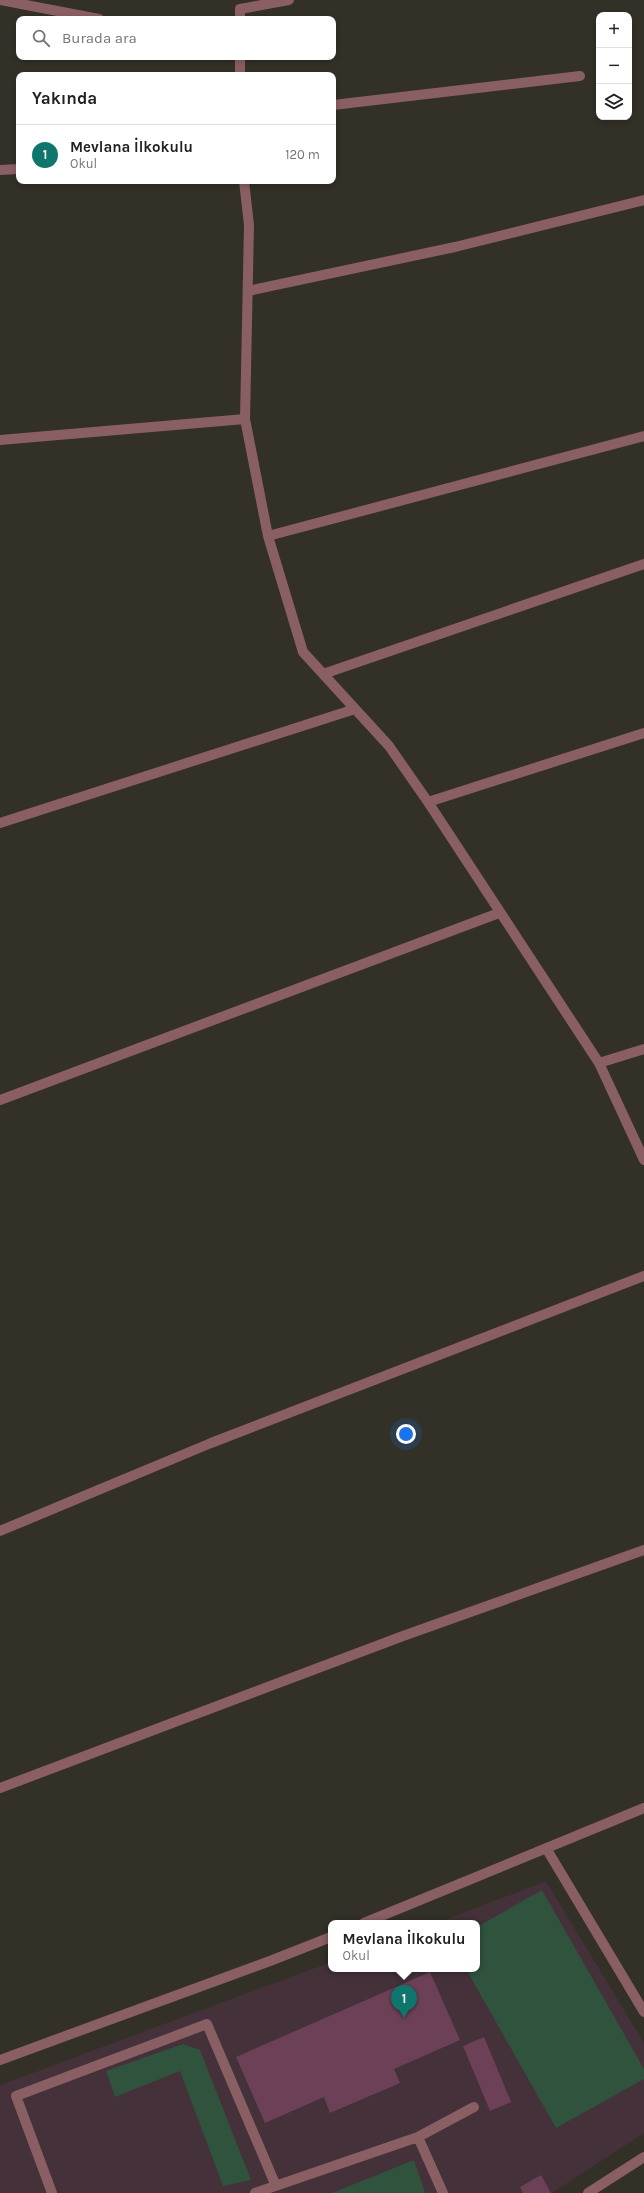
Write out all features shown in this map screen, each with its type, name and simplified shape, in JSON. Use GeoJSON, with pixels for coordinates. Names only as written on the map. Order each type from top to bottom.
{"type":"FeatureCollection","features":[{"type":"Feature","properties":{"kind":"street"},"geometry":{"type":"LineString","coordinates":[[0,0],[83,16]]}},
{"type":"Feature","properties":{"kind":"street"},"geometry":{"type":"LineString","coordinates":[[240,9],[289,0]]}},
{"type":"Feature","properties":{"kind":"street"},"geometry":{"type":"LineString","coordinates":[[240,60],[240,72]]}},
{"type":"Feature","properties":{"kind":"street"},"geometry":{"type":"LineString","coordinates":[[336,105],[580,76]]}},
{"type":"Feature","properties":{"kind":"street"},"geometry":{"type":"LineString","coordinates":[[0,170],[16,169]]}},
{"type":"Feature","properties":{"kind":"street"},"geometry":{"type":"LineString","coordinates":[[244,184],[249,225],[245,419],[268,536],[304,652],[389,746],[428,802],[599,1063],[644,1160]]}},
{"type":"Feature","properties":{"kind":"street"},"geometry":{"type":"LineString","coordinates":[[248,291],[455,247],[644,200]]}},
{"type":"Feature","properties":{"kind":"street"},"geometry":{"type":"LineString","coordinates":[[0,440],[245,419]]}},
{"type":"Feature","properties":{"kind":"street"},"geometry":{"type":"LineString","coordinates":[[268,536],[644,436]]}},
{"type":"Feature","properties":{"kind":"street"},"geometry":{"type":"LineString","coordinates":[[323,674],[644,564]]}},
{"type":"Feature","properties":{"kind":"street"},"geometry":{"type":"LineString","coordinates":[[0,823],[355,709]]}},
{"type":"Feature","properties":{"kind":"street"},"geometry":{"type":"LineString","coordinates":[[428,802],[644,733]]}},
{"type":"Feature","properties":{"kind":"street"},"geometry":{"type":"LineString","coordinates":[[0,1100],[500,913]]}},
{"type":"Feature","properties":{"kind":"street"},"geometry":{"type":"LineString","coordinates":[[599,1063],[644,1048]]}},
{"type":"Feature","properties":{"kind":"street"},"geometry":{"type":"LineString","coordinates":[[0,1531],[211,1443],[644,1276]]}},
{"type":"Feature","properties":{"kind":"street"},"geometry":{"type":"LineString","coordinates":[[0,1788],[403,1636],[644,1550]]}},
{"type":"Feature","properties":{"kind":"street"},"geometry":{"type":"LineString","coordinates":[[371,1920],[644,1808]]}},
{"type":"Feature","properties":{"kind":"street"},"geometry":{"type":"LineString","coordinates":[[546,1848],[644,2012]]}},
{"type":"Feature","properties":{"kind":"street"},"geometry":{"type":"LineString","coordinates":[[0,2060],[270,1961],[328,1937]]}},
{"type":"Feature","properties":{"kind":"street"},"geometry":{"type":"LineString","coordinates":[[52,2193],[16,2096],[208,2024],[276,2186]]}},
{"type":"Feature","properties":{"kind":"street"},"geometry":{"type":"LineString","coordinates":[[255,2193],[418,2137],[474,2107]]}},
{"type":"Feature","properties":{"kind":"street"},"geometry":{"type":"LineString","coordinates":[[418,2137],[443,2193]]}},
{"type":"Feature","properties":{"kind":"street"},"geometry":{"type":"LineString","coordinates":[[588,2193],[644,2157]]}},
{"type":"Feature","properties":{"kind":"shaded area"},"geometry":{"type":"Polygon","coordinates":[[[546,1881],[644,2043],[644,2133],[552,2193],[0,2193],[0,2085],[328,1963],[328,1972],[480,1972],[480,1920],[445,1920],[546,1881]]]}},
{"type":"Feature","properties":{"kind":"green space"},"geometry":{"type":"Polygon","coordinates":[[[542,1890],[644,2069],[644,2079],[556,2128],[468,1972],[480,1972],[480,1925],[542,1890]]]}},
{"type":"Feature","properties":{"kind":"green space"},"geometry":{"type":"Polygon","coordinates":[[[183,2044],[200,2050],[251,2180],[223,2186],[180,2071],[115,2097],[106,2071],[183,2044]]]}},
{"type":"Feature","properties":{"kind":"green space"},"geometry":{"type":"Polygon","coordinates":[[[414,2160],[425,2193],[332,2193],[414,2160]]]}},
{"type":"Feature","properties":{"kind":"building"},"geometry":{"type":"Polygon","coordinates":[[[430,1972],[460,2040],[394,2069],[400,2083],[330,2113],[324,2097],[265,2123],[236,2057],[430,1972]]]}},
{"type":"Feature","properties":{"kind":"building"},"geometry":{"type":"Polygon","coordinates":[[[484,2037],[511,2102],[490,2111],[463,2046],[484,2037]]]}},
{"type":"Feature","properties":{"kind":"building"},"geometry":{"type":"Polygon","coordinates":[[[541,2175],[551,2193],[523,2193],[520,2187],[541,2175]]]}},
{"type":"Feature","properties":{"kind":"place","name":"Mevlana İlkokulu"},"geometry":{"type":"Point","coordinates":[404,2018]}}]}
